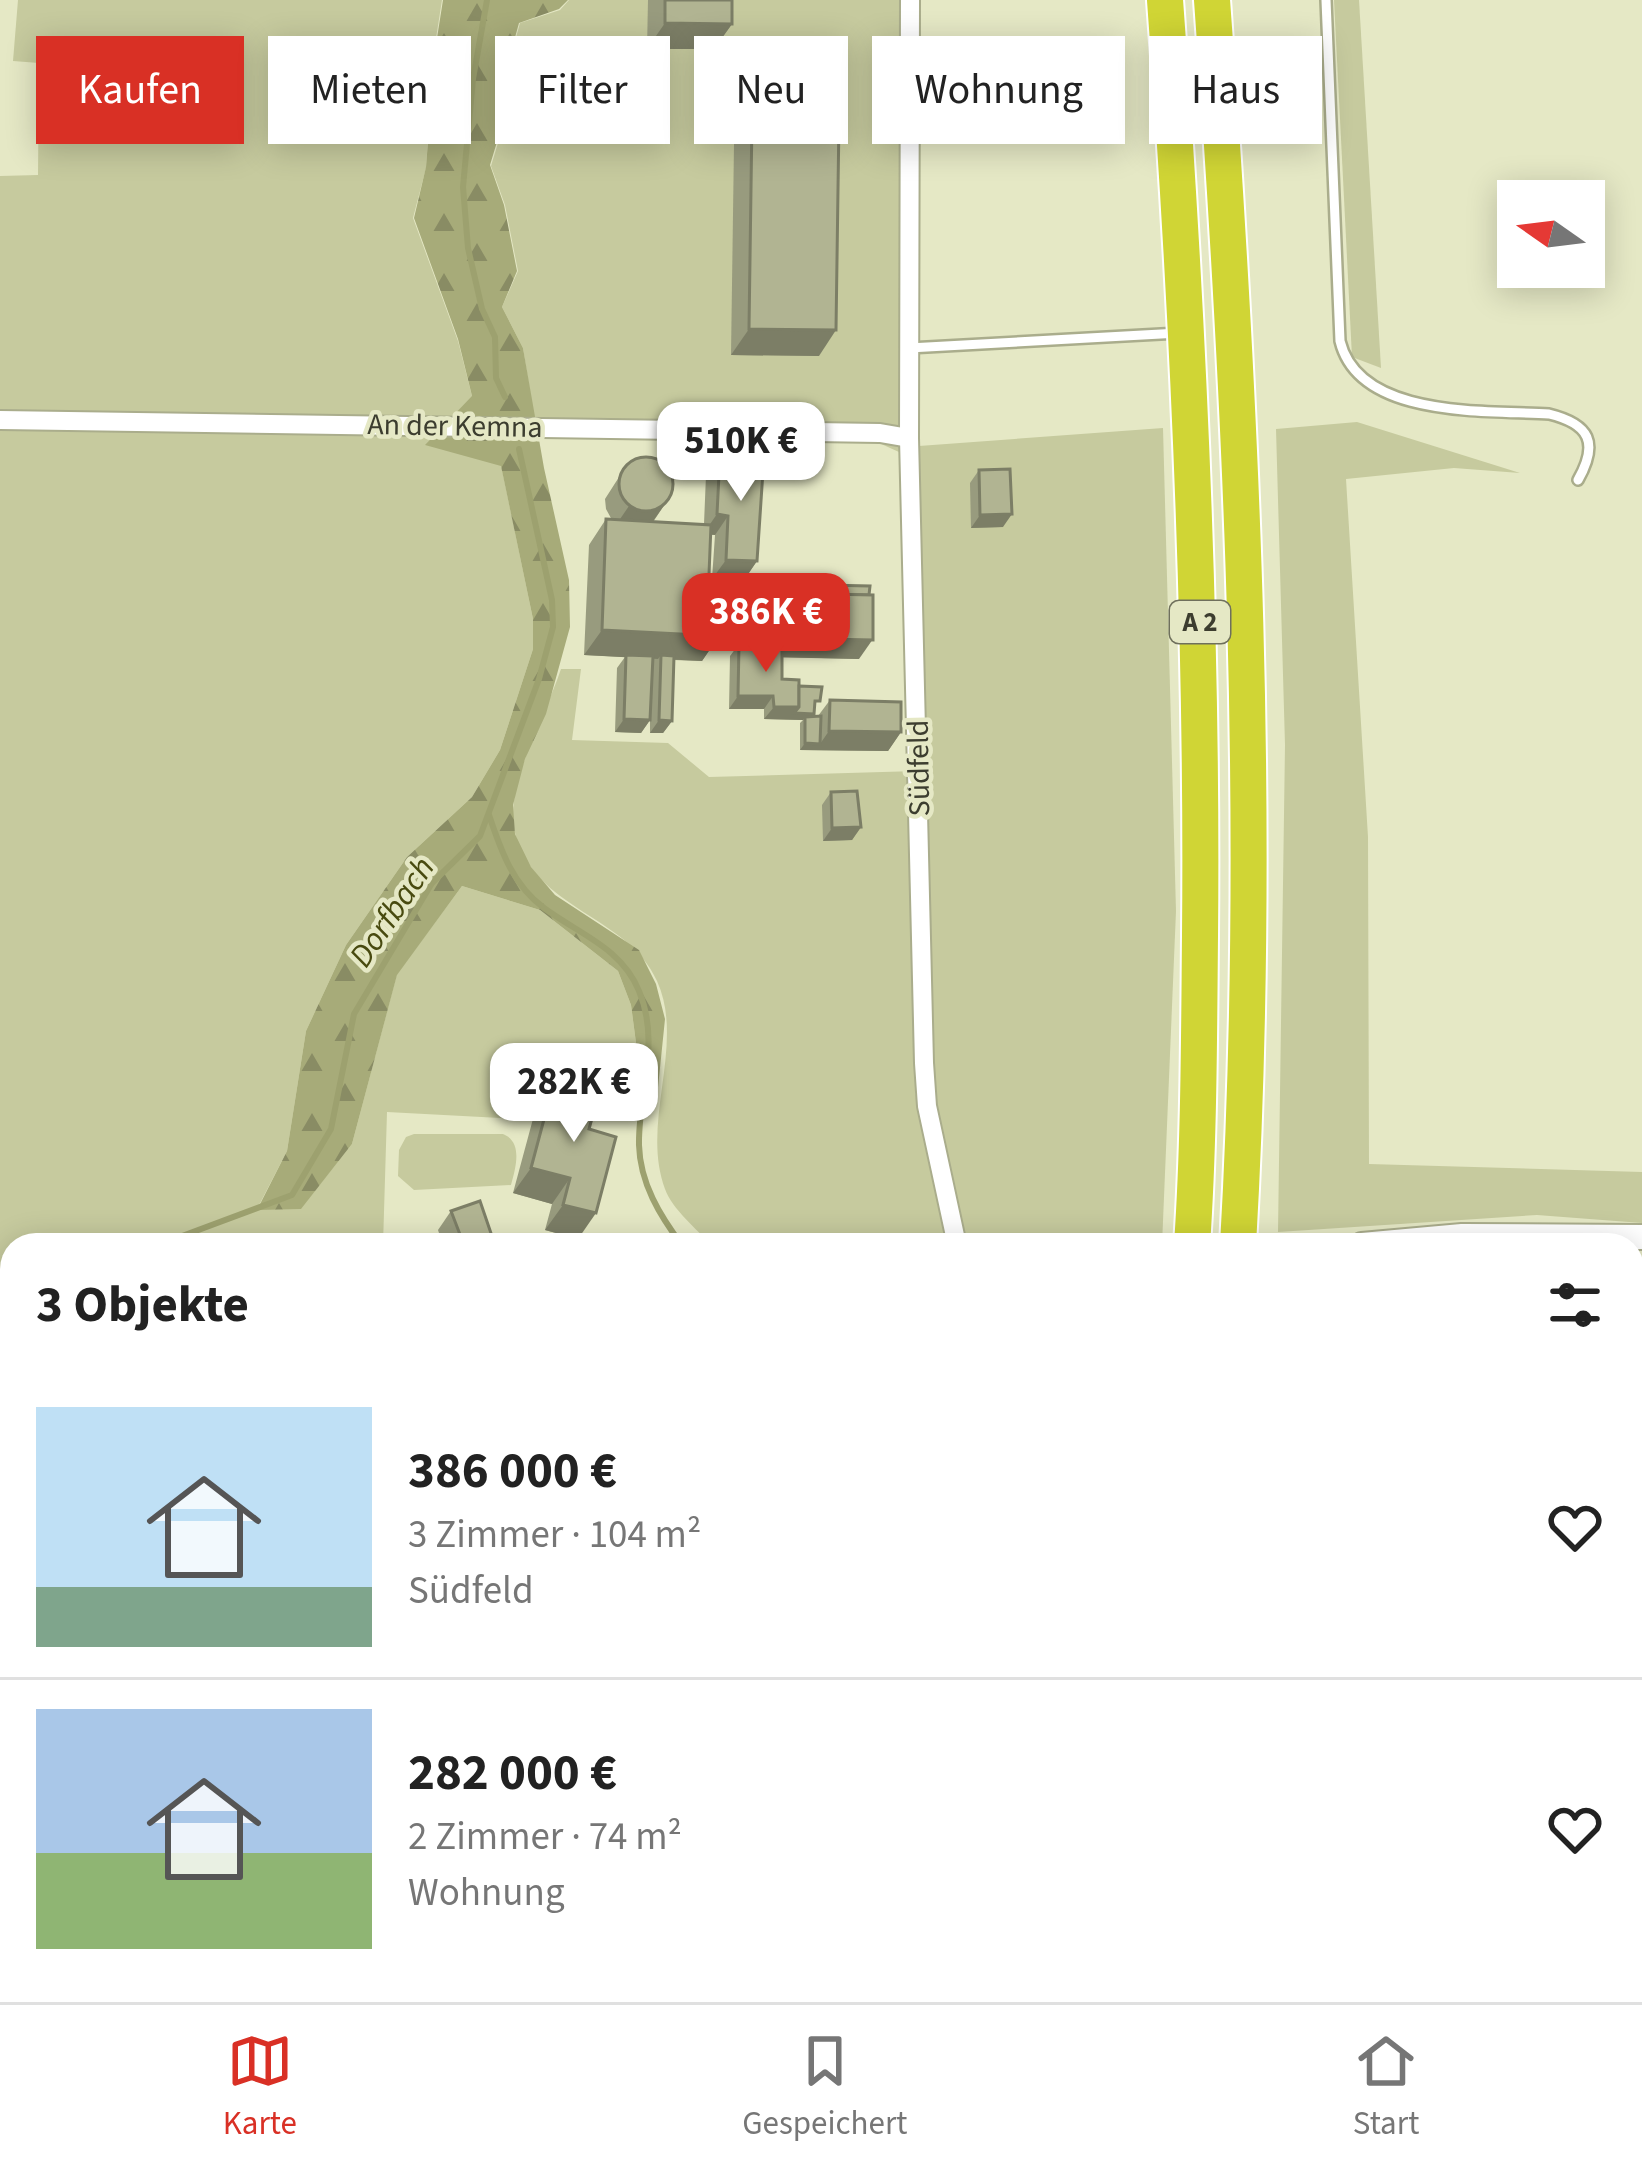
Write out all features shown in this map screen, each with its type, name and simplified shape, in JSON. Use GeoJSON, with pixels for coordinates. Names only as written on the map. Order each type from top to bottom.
{"type":"FeatureCollection","features":[{"type":"Feature","properties":{"kind":"highway","name":"A 2"},"geometry":{"type":"LineString","coordinates":[[1165,0],[1189,332],[1201,657],[1192,1233]]}},
{"type":"Feature","properties":{"kind":"highway","name":"A 2"},"geometry":{"type":"LineString","coordinates":[[1212,0],[1232,275],[1247,737],[1248,945],[1238,1233]]}},
{"type":"Feature","properties":{"kind":"street","name":"Südfeld"},"geometry":{"type":"LineString","coordinates":[[910,0],[909,438],[924,1063],[927,1106],[954,1233]]}},
{"type":"Feature","properties":{"kind":"street","name":"An der Kemna"},"geometry":{"type":"LineString","coordinates":[[0,420],[880,433],[909,438]]}},
{"type":"Feature","properties":{"kind":"lane"},"geometry":{"type":"LineString","coordinates":[[1326,0],[1340,341],[1345,361],[1378,388],[1414,404],[1571,419],[1583,428],[1590,443],[1588,462],[1578,480]]}},
{"type":"Feature","properties":{"kind":"lane"},"geometry":{"type":"LineString","coordinates":[[909,348],[1189,332]]}},
{"type":"Feature","properties":{"kind":"green space"},"geometry":{"type":"Polygon","coordinates":[[[18,0],[442,0],[436,36],[268,36],[268,144],[428,144],[413,218],[458,341],[472,396],[501,465],[533,619],[533,649],[500,750],[472,797],[407,857],[346,945],[306,1031],[287,1151],[257,1209],[301,1208],[352,1144],[397,974],[462,886],[540,910],[618,971],[631,1005],[640,1073],[634,1104],[537,1089],[520,1119],[387,1112],[383,1233],[0,1233],[0,176],[38,175],[38,144],[244,144],[244,36],[36,36],[36,63],[13,61],[18,0]]]}},
{"type":"Feature","properties":{"kind":"green space"},"geometry":{"type":"Polygon","coordinates":[[[443,0],[568,0],[559,9],[519,23],[515,36],[495,36],[496,144],[490,165],[504,205],[517,271],[502,307],[523,348],[569,580],[570,627],[546,714],[525,759],[513,805],[515,834],[531,867],[555,895],[639,950],[656,984],[665,1019],[656,1107],[634,1104],[640,1073],[631,1005],[618,971],[540,910],[462,886],[397,975],[352,1144],[301,1209],[257,1210],[287,1151],[306,1031],[346,945],[407,857],[472,797],[500,750],[533,649],[533,619],[501,466],[425,445],[472,396],[458,339],[414,218],[428,144],[471,144],[471,36],[437,36],[443,0]]]}},
{"type":"Feature","properties":{"kind":"green space"},"geometry":{"type":"Polygon","coordinates":[[[569,0],[901,0],[901,36],[872,36],[872,144],[900,144],[899,452],[868,438],[536,429],[523,348],[502,307],[518,271],[505,205],[491,166],[498,144],[670,144],[670,36],[516,36],[520,23],[560,10],[569,0]]]}},
{"type":"Feature","properties":{"kind":"green space"},"geometry":{"type":"Polygon","coordinates":[[[1334,0],[1359,0],[1381,368],[1352,357],[1334,0]]]}},
{"type":"Feature","properties":{"kind":"green space"},"geometry":{"type":"Polygon","coordinates":[[[1357,422],[1520,473],[1454,468],[1346,479],[1368,837],[1369,1164],[1642,1172],[1642,1223],[1537,1215],[1278,1232],[1285,745],[1276,429],[1357,422]]]}},
{"type":"Feature","properties":{"kind":"green space"},"geometry":{"type":"Polygon","coordinates":[[[1163,428],[1176,911],[1163,1233],[957,1233],[934,1106],[919,446],[1163,428]]]}},
{"type":"Feature","properties":{"kind":"green space"},"geometry":{"type":"Polygon","coordinates":[[[561,669],[581,669],[572,740],[668,743],[709,777],[917,771],[915,1092],[951,1233],[700,1233],[673,1204],[665,1189],[657,1137],[667,1031],[657,981],[625,941],[561,896],[525,859],[513,815],[528,751],[561,669]]]}},
{"type":"Feature","properties":{"kind":"green space"},"geometry":{"type":"Polygon","coordinates":[[[503,1134],[516,1149],[511,1185],[414,1190],[398,1176],[399,1150],[406,1137],[503,1134]]]}},
{"type":"Feature","properties":{"kind":"building"},"geometry":{"type":"Polygon","coordinates":[[[665,0],[732,0],[732,24],[665,23],[665,0]]]}},
{"type":"Feature","properties":{"kind":"building"},"geometry":{"type":"Polygon","coordinates":[[[752,144],[839,144],[836,330],[749,329],[752,144]]]}},
{"type":"Feature","properties":{"kind":"building"},"geometry":{"type":"Polygon","coordinates":[[[720,455],[764,456],[757,561],[726,560],[728,516],[717,514],[720,455]]]}},
{"type":"Feature","properties":{"kind":"building"},"geometry":{"type":"Polygon","coordinates":[[[646,457],[665,465],[673,484],[665,503],[646,511],[627,503],[619,484],[627,465],[646,457]]]}},
{"type":"Feature","properties":{"kind":"building"},"geometry":{"type":"Polygon","coordinates":[[[1010,469],[1012,514],[980,515],[979,470],[1010,469]]]}},
{"type":"Feature","properties":{"kind":"building"},"geometry":{"type":"Polygon","coordinates":[[[606,519],[711,525],[708,599],[721,600],[719,636],[602,630],[606,519]]]}},
{"type":"Feature","properties":{"kind":"building"},"geometry":{"type":"Polygon","coordinates":[[[774,584],[870,586],[869,595],[778,593],[773,599],[774,584]]]}},
{"type":"Feature","properties":{"kind":"building"},"geometry":{"type":"Polygon","coordinates":[[[778,593],[873,595],[873,640],[777,638],[778,593]]]}},
{"type":"Feature","properties":{"kind":"building"},"geometry":{"type":"Polygon","coordinates":[[[739,644],[782,644],[782,679],[799,680],[799,707],[774,707],[773,696],[738,696],[739,644]]]}},
{"type":"Feature","properties":{"kind":"building"},"geometry":{"type":"Polygon","coordinates":[[[626,655],[653,656],[650,720],[624,719],[626,655]]]}},
{"type":"Feature","properties":{"kind":"building"},"geometry":{"type":"Polygon","coordinates":[[[661,655],[674,656],[672,721],[659,720],[661,655]]]}},
{"type":"Feature","properties":{"kind":"building"},"geometry":{"type":"Polygon","coordinates":[[[799,686],[822,687],[814,714],[794,713],[799,707],[799,686]]]}},
{"type":"Feature","properties":{"kind":"building"},"geometry":{"type":"Polygon","coordinates":[[[830,700],[901,702],[901,732],[829,731],[830,700]]]}},
{"type":"Feature","properties":{"kind":"building"},"geometry":{"type":"Polygon","coordinates":[[[821,716],[820,744],[805,743],[805,717],[821,716]]]}},
{"type":"Feature","properties":{"kind":"building"},"geometry":{"type":"Polygon","coordinates":[[[857,791],[861,827],[832,828],[831,792],[857,791]]]}},
{"type":"Feature","properties":{"kind":"building"},"geometry":{"type":"Polygon","coordinates":[[[555,1078],[600,1090],[589,1129],[616,1137],[596,1213],[563,1205],[570,1178],[531,1168],[555,1078]]]}},
{"type":"Feature","properties":{"kind":"building"},"geometry":{"type":"Polygon","coordinates":[[[480,1201],[491,1233],[459,1233],[451,1211],[480,1201]]]}},
{"type":"Feature","properties":{"kind":"waterway","name":"Dorfbach"},"geometry":{"type":"LineString","coordinates":[[487,0],[473,79],[463,187],[468,248],[482,309],[495,337],[496,378],[505,397]]}},
{"type":"Feature","properties":{"kind":"waterway","name":"Dorfbach"},"geometry":{"type":"LineString","coordinates":[[190,1233],[292,1195],[331,1129],[354,1014],[432,883],[480,836],[539,679],[553,627],[552,600],[519,449]]}},
{"type":"Feature","properties":{"kind":"waterway"},"geometry":{"type":"LineString","coordinates":[[489,815],[524,889],[611,953],[639,991],[648,1030],[640,1159],[653,1198],[674,1233]]}}]}
